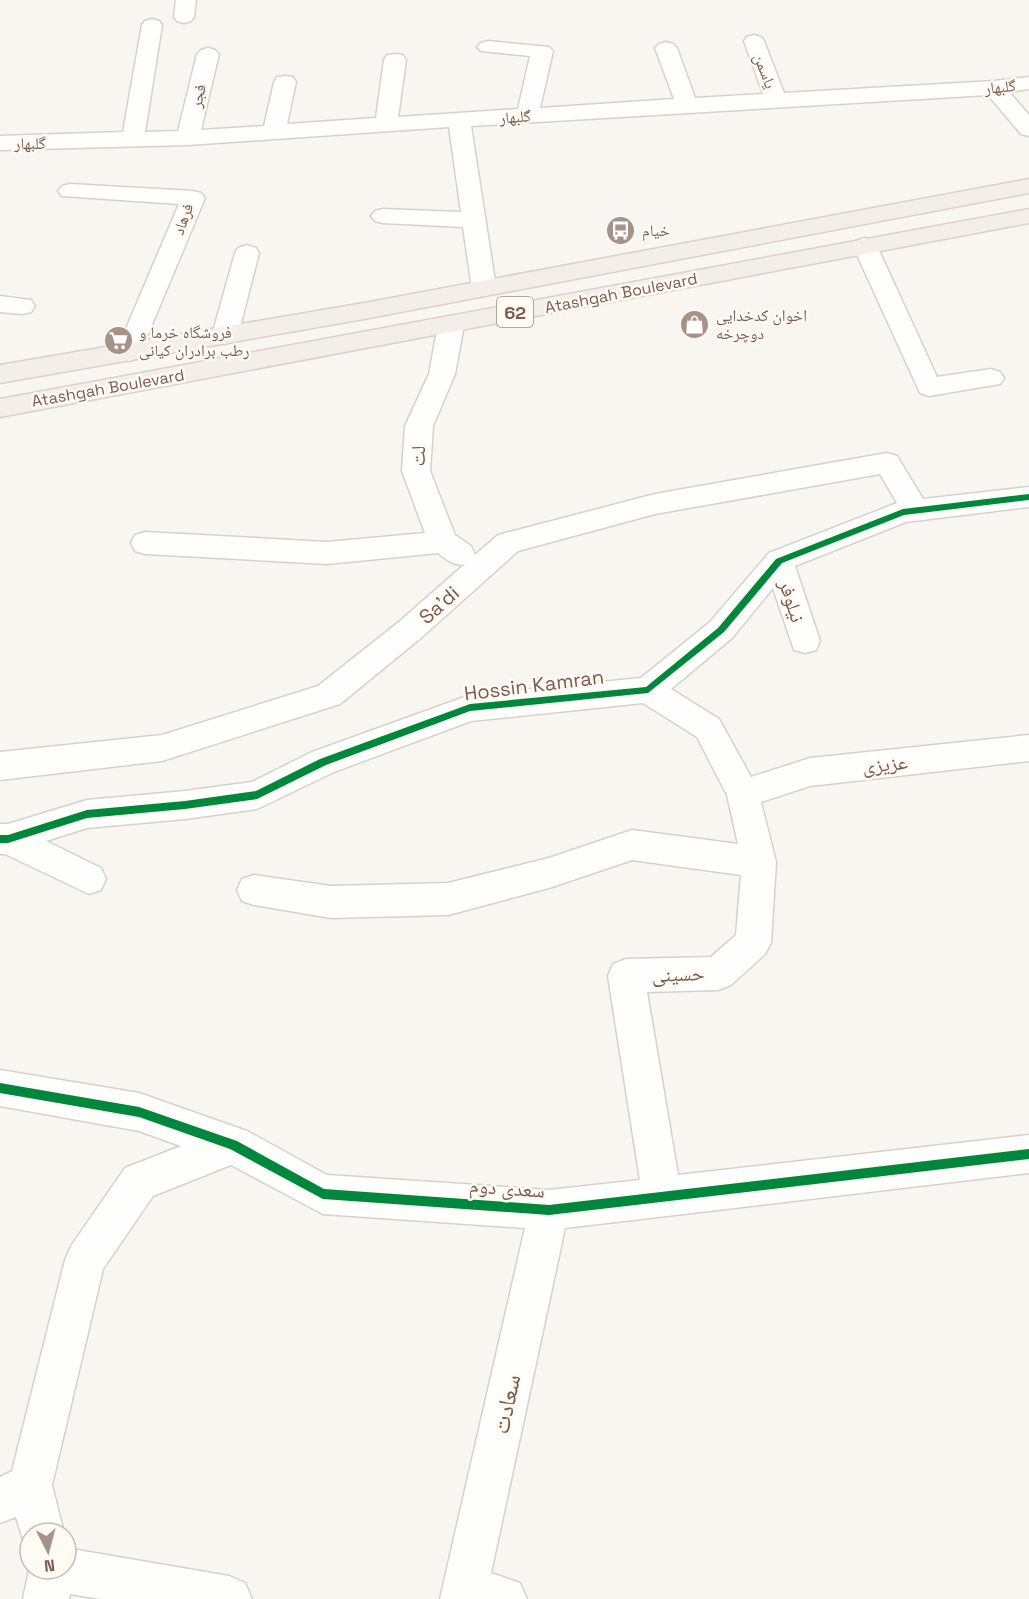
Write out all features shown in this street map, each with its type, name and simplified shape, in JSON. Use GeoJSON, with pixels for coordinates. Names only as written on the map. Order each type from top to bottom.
{"type":"FeatureCollection","features":[{"type":"Feature","properties":{"kind":"main road","name":"Atashgah Boulevard"},"geometry":{"type":"LineString","coordinates":[[0,374],[484,288],[1029,186]]}},
{"type":"Feature","properties":{"kind":"main road","name":"Atashgah Boulevard"},"geometry":{"type":"LineString","coordinates":[[0,408],[1029,216]]}},
{"type":"Feature","properties":{"kind":"street"},"geometry":{"type":"LineString","coordinates":[[133,138],[152,25]]}},
{"type":"Feature","properties":{"kind":"street","name":"یاسمن"},"geometry":{"type":"LineString","coordinates":[[754,41],[776,101]]}},
{"type":"Feature","properties":{"kind":"street"},"geometry":{"type":"LineString","coordinates":[[488,47],[542,51],[527,116]]}},
{"type":"Feature","properties":{"kind":"street"},"geometry":{"type":"LineString","coordinates":[[666,48],[687,106]]}},
{"type":"Feature","properties":{"kind":"street","name":"فجر"},"geometry":{"type":"LineString","coordinates":[[188,138],[208,54]]}},
{"type":"Feature","properties":{"kind":"street"},"geometry":{"type":"LineString","coordinates":[[386,126],[395,60]]}},
{"type":"Feature","properties":{"kind":"street"},"geometry":{"type":"LineString","coordinates":[[274,133],[285,82]]}},
{"type":"Feature","properties":{"kind":"street","name":"گلبهار"},"geometry":{"type":"LineString","coordinates":[[0,143],[38,144],[274,133],[993,88],[1029,83]]}},
{"type":"Feature","properties":{"kind":"street"},"geometry":{"type":"LineString","coordinates":[[993,88],[1029,129]]}},
{"type":"Feature","properties":{"kind":"street"},"geometry":{"type":"LineString","coordinates":[[459,121],[484,288]]}},
{"type":"Feature","properties":{"kind":"street","name":"فرهاد"},"geometry":{"type":"LineString","coordinates":[[70,191],[193,198],[129,352]]}},
{"type":"Feature","properties":{"kind":"street"},"geometry":{"type":"LineString","coordinates":[[383,216],[474,220]]}},
{"type":"Feature","properties":{"kind":"street"},"geometry":{"type":"LineString","coordinates":[[865,246],[929,387],[991,378]]}},
{"type":"Feature","properties":{"kind":"street"},"geometry":{"type":"LineString","coordinates":[[225,335],[247,253]]}},
{"type":"Feature","properties":{"kind":"street","name":"لت"},"geometry":{"type":"LineString","coordinates":[[442,542],[416,471],[419,426],[442,374],[451,325]]}},
{"type":"Feature","properties":{"kind":"street","name":"Sa'di"},"geometry":{"type":"LineString","coordinates":[[0,766],[162,748],[329,695],[411,629],[508,543],[655,504],[887,463],[915,510]]}},
{"type":"Feature","properties":{"kind":"street"},"geometry":{"type":"LineString","coordinates":[[648,690],[721,630],[779,561],[903,512],[1029,497]]}},
{"type":"Feature","properties":{"kind":"street"},"geometry":{"type":"LineString","coordinates":[[145,543],[327,553],[442,542],[480,567]]}},
{"type":"Feature","properties":{"kind":"street","name":"نیلوفر"},"geometry":{"type":"LineString","coordinates":[[779,561],[805,641]]}},
{"type":"Feature","properties":{"kind":"street","name":"حسینی"},"geometry":{"type":"LineString","coordinates":[[648,690],[708,728],[743,794],[759,862],[753,944],[718,973],[626,976],[663,1197]]}},
{"type":"Feature","properties":{"kind":"street","name":"Hossin Kamran"},"geometry":{"type":"LineString","coordinates":[[4,839],[87,814],[185,805],[257,795],[323,762],[470,708],[648,690]]}},
{"type":"Feature","properties":{"kind":"street","name":"عزیزی"},"geometry":{"type":"LineString","coordinates":[[743,794],[810,772],[1029,748]]}},
{"type":"Feature","properties":{"kind":"street"},"geometry":{"type":"LineString","coordinates":[[4,839],[89,879]]}},
{"type":"Feature","properties":{"kind":"street"},"geometry":{"type":"LineString","coordinates":[[254,890],[331,902],[448,900],[549,873],[632,845],[759,862]]}},
{"type":"Feature","properties":{"kind":"street","name":"سعدی دوم"},"geometry":{"type":"LineString","coordinates":[[0,1088],[139,1112],[233,1145],[323,1194],[549,1210],[1029,1154]]}},
{"type":"Feature","properties":{"kind":"street"},"geometry":{"type":"LineString","coordinates":[[34,1521],[15,1493],[84,1260],[139,1182],[233,1145]]}},
{"type":"Feature","properties":{"kind":"street","name":"سعادت"},"geometry":{"type":"LineString","coordinates":[[478,1595],[549,1210]]}},
{"type":"Feature","properties":{"kind":"street"},"geometry":{"type":"LineString","coordinates":[[78,1573],[229,1599]]}},
{"type":"Feature","properties":{"kind":"street"},"geometry":{"type":"LineString","coordinates":[[46,1599],[49,1581]]}},
{"type":"Feature","properties":{"kind":"cycle path"},"geometry":{"type":"LineString","coordinates":[[0,839],[8,839],[87,814],[185,805],[257,795],[323,762],[470,708],[648,690],[721,630],[779,561],[903,512],[1029,497]]}},
{"type":"Feature","properties":{"kind":"cycle path"},"geometry":{"type":"LineString","coordinates":[[0,1088],[139,1112],[233,1145],[323,1194],[549,1210],[1029,1154]]}},
{"type":"Feature","properties":{"kind":"place","name":"خیام"},"geometry":{"type":"Point","coordinates":[621,230]}},
{"type":"Feature","properties":{"kind":"place","name":"اخوان کدخدایی دوچرخه"},"geometry":{"type":"Point","coordinates":[695,324]}},
{"type":"Feature","properties":{"kind":"place","name":"فروشگاه خرما و رطب برادران کیانی"},"geometry":{"type":"Point","coordinates":[118,341]}}]}
